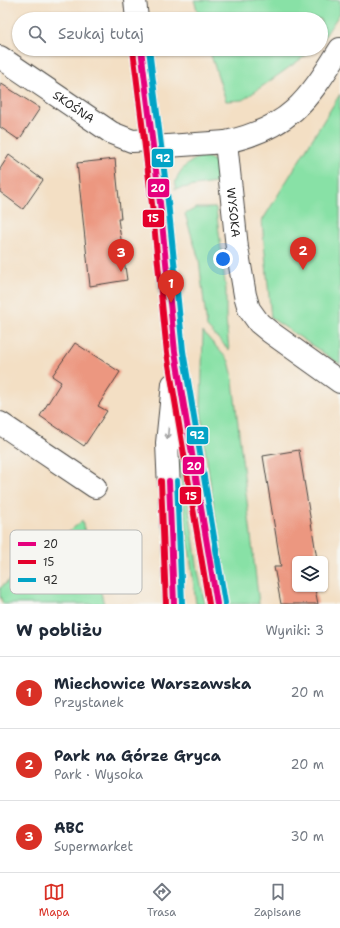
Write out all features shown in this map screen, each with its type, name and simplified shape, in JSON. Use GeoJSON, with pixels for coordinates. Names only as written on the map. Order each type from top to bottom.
{"type":"FeatureCollection","features":[{"type":"Feature","properties":{"kind":"main road"},"geometry":{"type":"LineString","coordinates":[[135,0],[136,12]]}},
{"type":"Feature","properties":{"kind":"main road"},"geometry":{"type":"LineString","coordinates":[[153,144],[226,142],[259,133],[274,126],[292,113],[308,97],[340,50]]}},
{"type":"Feature","properties":{"kind":"main road"},"geometry":{"type":"LineString","coordinates":[[142,56],[153,144],[175,352],[217,604]]}},
{"type":"Feature","properties":{"kind":"main road","name":"SKOŚNA"},"geometry":{"type":"LineString","coordinates":[[0,57],[112,133],[132,141],[153,144]]}},
{"type":"Feature","properties":{"kind":"main road","name":"WYSOKA"},"geometry":{"type":"LineString","coordinates":[[226,142],[242,276],[249,309],[259,323],[270,332],[340,382]]}},
{"type":"Feature","properties":{"kind":"main road"},"geometry":{"type":"LineString","coordinates":[[174,604],[167,443],[175,352]]}},
{"type":"Feature","properties":{"kind":"main road"},"geometry":{"type":"LineString","coordinates":[[0,423],[95,487]]}},
{"type":"Feature","properties":{"kind":"green space"},"geometry":{"type":"Polygon","coordinates":[[[194,0],[340,0],[340,13],[328,31],[328,12],[198,12],[194,0]]]}},
{"type":"Feature","properties":{"kind":"green space"},"geometry":{"type":"Polygon","coordinates":[[[211,56],[305,56],[243,100],[226,101],[211,56]]]}},
{"type":"Feature","properties":{"kind":"green space"},"geometry":{"type":"Polygon","coordinates":[[[340,94],[340,364],[271,318],[262,221],[340,94]]]}},
{"type":"Feature","properties":{"kind":"green space"},"geometry":{"type":"Polygon","coordinates":[[[200,157],[206,157],[214,161],[220,172],[222,182],[175,189],[177,178],[182,169],[190,162],[200,157]]]}},
{"type":"Feature","properties":{"kind":"green space"},"geometry":{"type":"Polygon","coordinates":[[[196,208],[216,208],[226,290],[226,319],[229,350],[207,327],[199,260],[185,214],[196,208]]]}},
{"type":"Feature","properties":{"kind":"green space"},"geometry":{"type":"Polygon","coordinates":[[[203,332],[229,361],[232,373],[259,604],[228,604],[203,435],[201,406],[203,332]]]}},
{"type":"Feature","properties":{"kind":"green space"},"geometry":{"type":"Polygon","coordinates":[[[177,452],[181,453],[198,571],[205,604],[196,604],[177,452]]]}},
{"type":"Feature","properties":{"kind":"green space"},"geometry":{"type":"Polygon","coordinates":[[[82,521],[84,530],[71,530],[82,521]]]}},
{"type":"Feature","properties":{"kind":"green space"},"geometry":{"type":"Polygon","coordinates":[[[10,580],[10,594],[101,594],[104,604],[3,604],[0,596],[0,588],[10,580]]]}},
{"type":"Feature","properties":{"kind":"building"},"geometry":{"type":"Polygon","coordinates":[[[0,83],[40,108],[19,140],[0,127],[0,83]]]}},
{"type":"Feature","properties":{"kind":"building"},"geometry":{"type":"Polygon","coordinates":[[[9,155],[43,180],[23,209],[0,192],[0,169],[9,155]]]}},
{"type":"Feature","properties":{"kind":"building"},"geometry":{"type":"Polygon","coordinates":[[[115,159],[121,219],[118,219],[127,280],[90,286],[77,163],[115,159]]]}},
{"type":"Feature","properties":{"kind":"building"},"geometry":{"type":"Polygon","coordinates":[[[75,343],[120,372],[98,406],[107,411],[84,446],[40,416],[61,382],[52,376],[75,343]]]}},
{"type":"Feature","properties":{"kind":"building"},"geometry":{"type":"Polygon","coordinates":[[[299,450],[317,556],[292,556],[292,592],[316,592],[318,604],[281,604],[274,567],[281,567],[263,456],[299,450]]]}},
{"type":"Feature","properties":{"kind":"transit line","name":"15"},"geometry":{"type":"LineString","coordinates":[[134,56],[152,204],[167,353],[209,604]]}},
{"type":"Feature","properties":{"kind":"transit line","name":"20"},"geometry":{"type":"LineString","coordinates":[[142,56],[160,203],[175,352],[217,604]]}},
{"type":"Feature","properties":{"kind":"transit line","name":"92"},"geometry":{"type":"LineString","coordinates":[[150,56],[168,202],[183,351],[225,603]]}},
{"type":"Feature","properties":{"kind":"transit line","name":"15"},"geometry":{"type":"LineString","coordinates":[[161,481],[166,604]]}},
{"type":"Feature","properties":{"kind":"transit line","name":"20"},"geometry":{"type":"LineString","coordinates":[[169,481],[174,604]]}},
{"type":"Feature","properties":{"kind":"transit line","name":"92"},"geometry":{"type":"LineString","coordinates":[[177,481],[182,604]]}},
{"type":"Feature","properties":{"kind":"place","name":"Park na Górze Gryca"},"geometry":{"type":"Point","coordinates":[303,270]}},
{"type":"Feature","properties":{"kind":"place","name":"ABC"},"geometry":{"type":"Point","coordinates":[121,272]}},
{"type":"Feature","properties":{"kind":"place","name":"Miechowice Warszawska"},"geometry":{"type":"Point","coordinates":[171,303]}}]}
